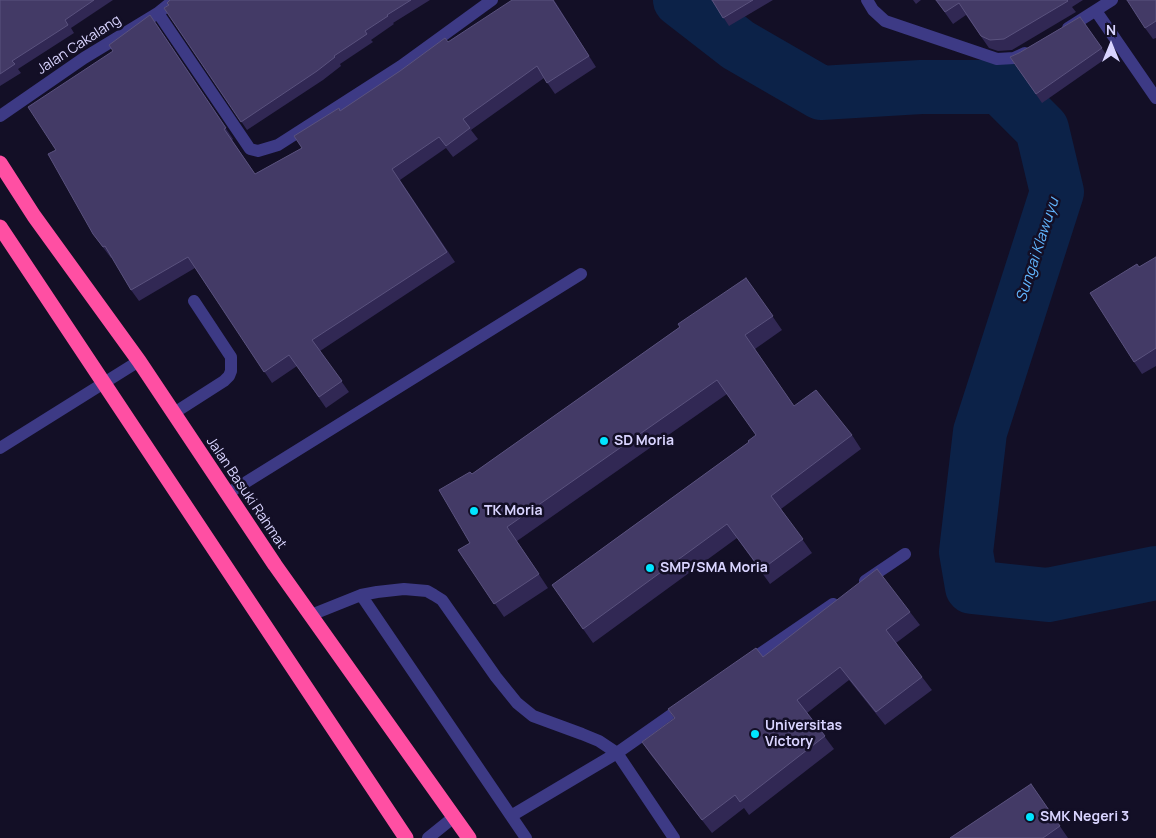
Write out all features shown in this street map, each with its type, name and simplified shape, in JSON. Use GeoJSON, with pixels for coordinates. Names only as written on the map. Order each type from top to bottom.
{"type":"FeatureCollection","features":[{"type":"Feature","properties":{"kind":"highway","name":"Jalan Basuki Rahmat"},"geometry":{"type":"LineString","coordinates":[[0,163],[34,216],[139,361],[227,494],[311,615],[469,838]]}},
{"type":"Feature","properties":{"kind":"highway"},"geometry":{"type":"LineString","coordinates":[[0,227],[406,838]]}},
{"type":"Feature","properties":{"kind":"street","name":"Jalan Cakalang"},"geometry":{"type":"LineString","coordinates":[[0,116],[84,58],[158,13],[174,0]]}},
{"type":"Feature","properties":{"kind":"street"},"geometry":{"type":"LineString","coordinates":[[158,13],[250,150],[258,152],[278,145],[401,66],[492,0]]}},
{"type":"Feature","properties":{"kind":"street"},"geometry":{"type":"LineString","coordinates":[[867,0],[873,10],[885,21],[997,59],[1014,58],[1038,45]]}},
{"type":"Feature","properties":{"kind":"street"},"geometry":{"type":"LineString","coordinates":[[1055,35],[1112,0]]}},
{"type":"Feature","properties":{"kind":"street"},"geometry":{"type":"LineString","coordinates":[[1096,11],[1156,98]]}},
{"type":"Feature","properties":{"kind":"street"},"geometry":{"type":"LineString","coordinates":[[227,494],[581,274]]}},
{"type":"Feature","properties":{"kind":"street"},"geometry":{"type":"LineString","coordinates":[[174,413],[224,382],[232,371],[231,357],[194,301]]}},
{"type":"Feature","properties":{"kind":"street"},"geometry":{"type":"LineString","coordinates":[[0,448],[139,361]]}},
{"type":"Feature","properties":{"kind":"street"},"geometry":{"type":"LineString","coordinates":[[857,587],[906,554]]}},
{"type":"Feature","properties":{"kind":"street"},"geometry":{"type":"LineString","coordinates":[[311,615],[361,595],[377,592],[404,589],[427,591],[434,594],[442,600],[496,677],[517,702],[533,716],[599,741],[617,753],[674,838]]}},
{"type":"Feature","properties":{"kind":"street"},"geometry":{"type":"LineString","coordinates":[[361,595],[526,838]]}},
{"type":"Feature","properties":{"kind":"street"},"geometry":{"type":"LineString","coordinates":[[737,670],[841,598]]}},
{"type":"Feature","properties":{"kind":"street"},"geometry":{"type":"LineString","coordinates":[[511,816],[617,753],[697,698]]}},
{"type":"Feature","properties":{"kind":"street"},"geometry":{"type":"LineString","coordinates":[[428,838],[454,817]]}},
{"type":"Feature","properties":{"kind":"building"},"geometry":{"type":"Polygon","coordinates":[[[0,0],[94,0],[65,20],[68,25],[12,61],[15,64],[0,74],[0,0]]]}},
{"type":"Feature","properties":{"kind":"building"},"geometry":{"type":"Polygon","coordinates":[[[170,0],[411,0],[365,31],[367,34],[334,56],[317,71],[241,122],[164,8],[169,5],[167,3],[170,0]]]}},
{"type":"Feature","properties":{"kind":"building"},"geometry":{"type":"Polygon","coordinates":[[[512,0],[553,0],[589,56],[547,83],[537,66],[463,119],[470,128],[446,146],[439,137],[392,169],[447,252],[312,340],[342,381],[319,397],[289,355],[264,372],[188,257],[131,290],[105,246],[103,247],[93,234],[48,154],[56,150],[28,107],[113,51],[109,45],[150,15],[255,174],[302,148],[294,136],[339,108],[340,111],[445,38],[448,42],[512,0]]]}},
{"type":"Feature","properties":{"kind":"building"},"geometry":{"type":"Polygon","coordinates":[[[712,0],[753,0],[723,18],[712,0]]]}},
{"type":"Feature","properties":{"kind":"building"},"geometry":{"type":"Polygon","coordinates":[[[936,0],[1068,1],[1004,39],[990,40],[981,36],[959,3],[945,12],[936,0]]]}},
{"type":"Feature","properties":{"kind":"building"},"geometry":{"type":"Polygon","coordinates":[[[1127,0],[1156,0],[1156,21],[1145,28],[1127,0]]]}},
{"type":"Feature","properties":{"kind":"building"},"geometry":{"type":"Polygon","coordinates":[[[1080,17],[1102,48],[1036,94],[1010,57],[1080,17]]]}},
{"type":"Feature","properties":{"kind":"building"},"geometry":{"type":"Polygon","coordinates":[[[1156,257],[1156,348],[1134,362],[1090,293],[1137,264],[1139,267],[1156,257]]]}},
{"type":"Feature","properties":{"kind":"building"},"geometry":{"type":"Polygon","coordinates":[[[746,278],[773,316],[745,335],[794,406],[816,390],[852,435],[771,496],[803,539],[761,570],[727,524],[583,629],[552,585],[756,435],[717,380],[507,527],[539,574],[494,604],[458,550],[470,543],[439,490],[470,472],[472,474],[680,327],[678,324],[746,278]]]}},
{"type":"Feature","properties":{"kind":"building"},"geometry":{"type":"Polygon","coordinates":[[[877,569],[910,612],[886,630],[922,677],[876,712],[840,667],[797,700],[825,736],[740,802],[735,795],[702,820],[642,742],[675,718],[668,709],[756,648],[763,657],[877,569]]]}},
{"type":"Feature","properties":{"kind":"building"},"geometry":{"type":"Polygon","coordinates":[[[1031,784],[1060,826],[1043,838],[950,838],[1031,784]]]}},
{"type":"Feature","properties":{"kind":"waterway","name":"Sungai Klawuyu"},"geometry":{"type":"LineString","coordinates":[[680,0],[738,45],[821,93],[921,87],[1000,87],[1042,129],[1057,192],[980,432],[966,552],[972,587],[1048,595],[1156,573]]}},
{"type":"Feature","properties":{"kind":"place","name":"SD Moria"},"geometry":{"type":"Point","coordinates":[604,441]}},
{"type":"Feature","properties":{"kind":"place","name":"TK Moria"},"geometry":{"type":"Point","coordinates":[474,511]}},
{"type":"Feature","properties":{"kind":"place","name":"SMP/SMA Moria"},"geometry":{"type":"Point","coordinates":[650,568]}},
{"type":"Feature","properties":{"kind":"place","name":"Universitas Victory"},"geometry":{"type":"Point","coordinates":[755,734]}},
{"type":"Feature","properties":{"kind":"place","name":"SMK Negeri 3"},"geometry":{"type":"Point","coordinates":[1030,817]}}]}
